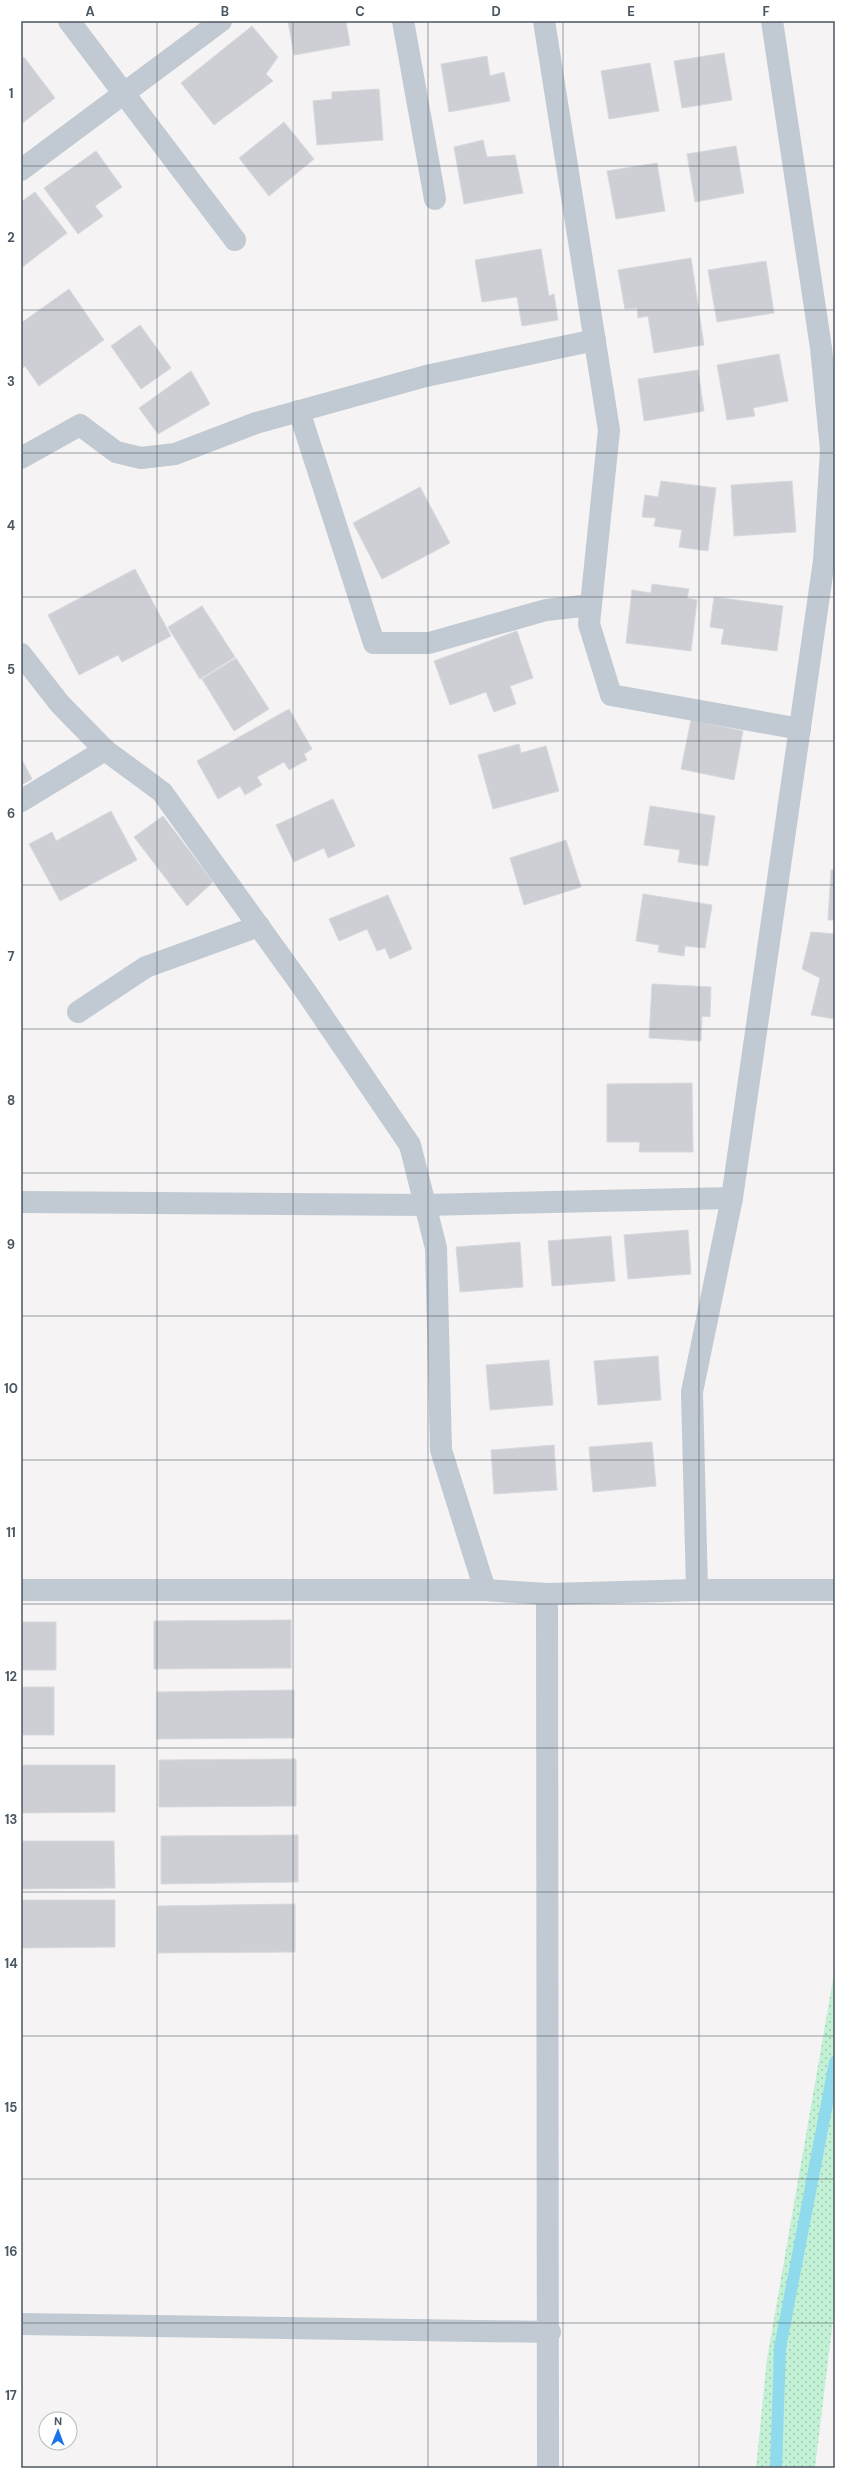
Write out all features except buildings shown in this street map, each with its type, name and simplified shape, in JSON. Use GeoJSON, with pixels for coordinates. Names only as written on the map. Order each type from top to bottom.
{"type":"FeatureCollection","features":[{"type":"Feature","properties":{"kind":"street"},"geometry":{"type":"LineString","coordinates":[[69,21],[125,92],[234,240]]}},
{"type":"Feature","properties":{"kind":"street"},"geometry":{"type":"LineString","coordinates":[[21,170],[221,21]]}},
{"type":"Feature","properties":{"kind":"street"},"geometry":{"type":"LineString","coordinates":[[403,21],[435,199]]}},
{"type":"Feature","properties":{"kind":"street"},"geometry":{"type":"LineString","coordinates":[[544,21],[609,430],[589,624],[611,695],[800,729]]}},
{"type":"Feature","properties":{"kind":"street"},"geometry":{"type":"LineString","coordinates":[[697,1590],[692,1392],[732,1198],[824,562],[831,450],[821,348],[772,21]]}},
{"type":"Feature","properties":{"kind":"street"},"geometry":{"type":"LineString","coordinates":[[21,458],[80,424],[116,452],[141,458],[175,454],[256,424],[426,376],[595,340]]}},
{"type":"Feature","properties":{"kind":"street"},"geometry":{"type":"LineString","coordinates":[[299,411],[374,643],[429,643],[546,610],[591,605]]}},
{"type":"Feature","properties":{"kind":"street"},"geometry":{"type":"LineString","coordinates":[[21,654],[60,704],[105,750],[162,792],[308,995],[410,1145],[436,1248],[441,1450],[485,1590]]}},
{"type":"Feature","properties":{"kind":"street"},"geometry":{"type":"LineString","coordinates":[[21,801],[105,750]]}},
{"type":"Feature","properties":{"kind":"street"},"geometry":{"type":"LineString","coordinates":[[78,1012],[146,967],[259,926]]}},
{"type":"Feature","properties":{"kind":"street"},"geometry":{"type":"LineString","coordinates":[[21,1202],[425,1205],[732,1198]]}},
{"type":"Feature","properties":{"kind":"street"},"geometry":{"type":"LineString","coordinates":[[21,1590],[485,1590],[547,1594],[697,1590],[835,1590]]}},
{"type":"Feature","properties":{"kind":"street"},"geometry":{"type":"LineString","coordinates":[[547,1594],[550,2332],[548,2468]]}},
{"type":"Feature","properties":{"kind":"street"},"geometry":{"type":"LineString","coordinates":[[21,2324],[550,2332]]}},
{"type":"Feature","properties":{"kind":"green space"},"geometry":{"type":"Polygon","coordinates":[[[835,1968],[835,2303],[815,2468],[756,2468],[767,2359],[835,1968]]]}},
{"type":"Feature","properties":{"kind":"waterway"},"geometry":{"type":"LineString","coordinates":[[776,2468],[780,2348],[835,2062]]}}]}
